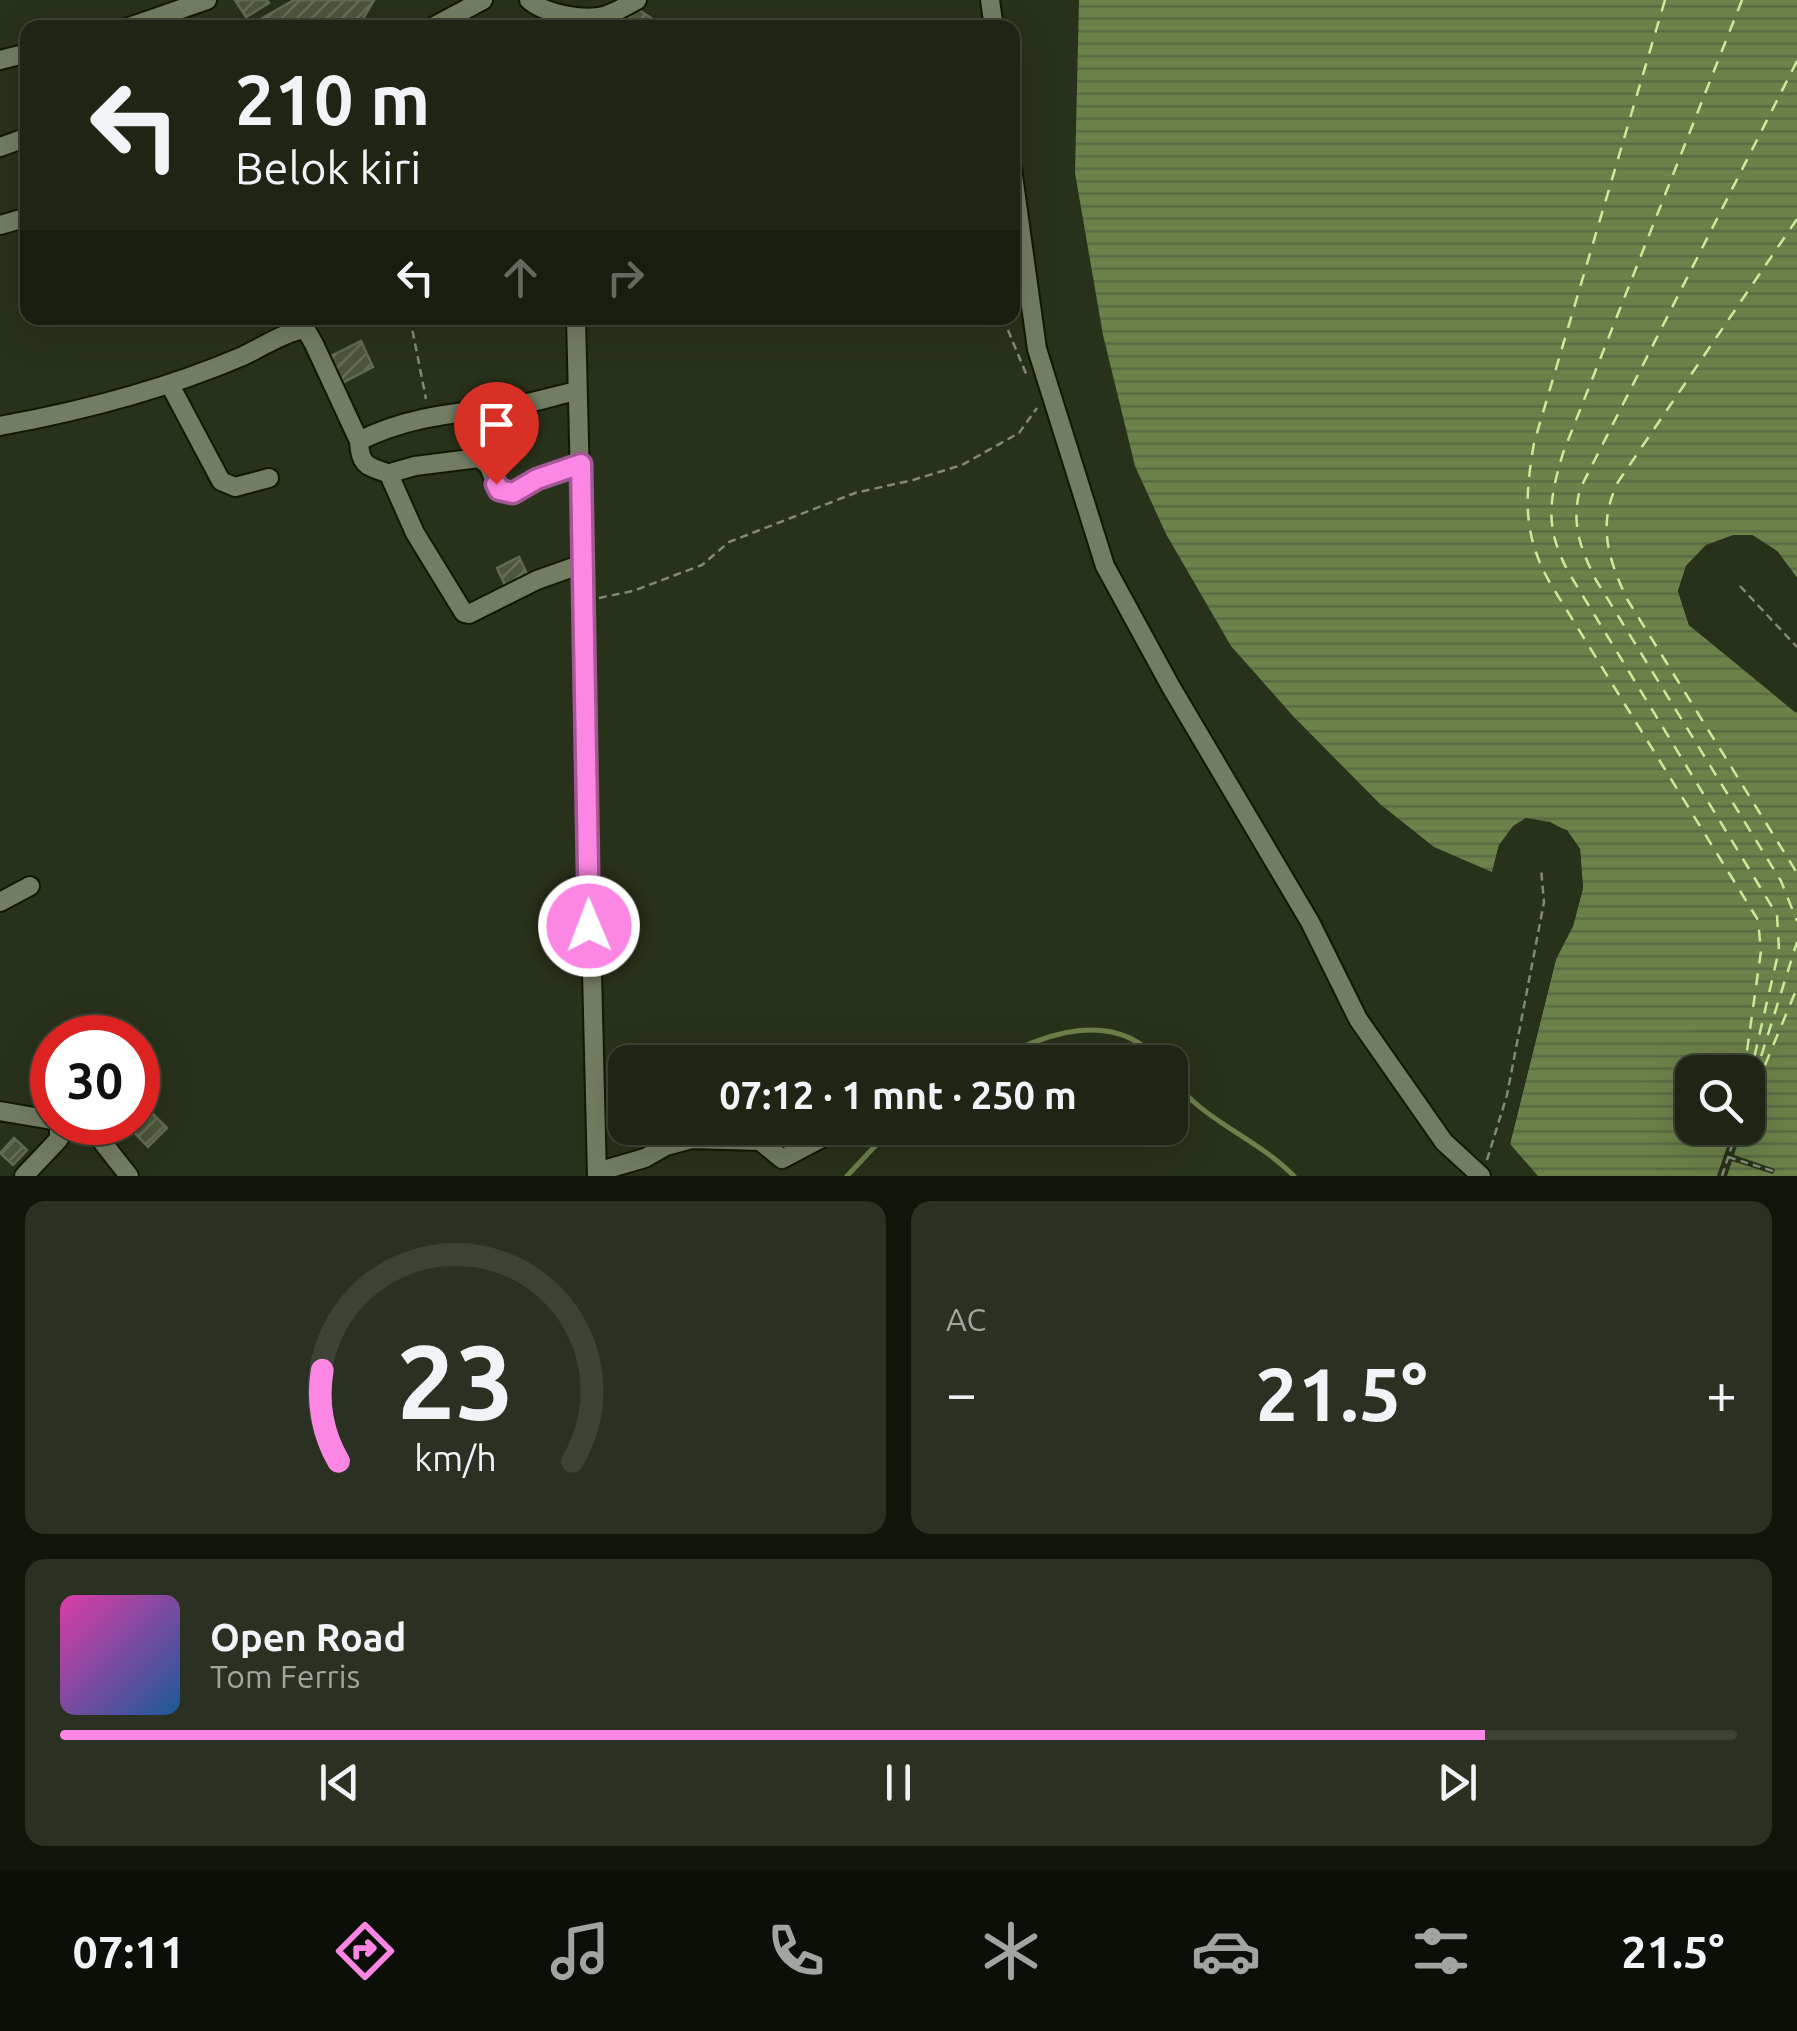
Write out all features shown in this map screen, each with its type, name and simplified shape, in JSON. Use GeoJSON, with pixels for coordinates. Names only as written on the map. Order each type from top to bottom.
{"type":"FeatureCollection","features":[{"type":"Feature","properties":{"kind":"street"},"geometry":{"type":"LineString","coordinates":[[151,20],[206,0]]}},
{"type":"Feature","properties":{"kind":"street"},"geometry":{"type":"LineString","coordinates":[[445,20],[484,0]]}},
{"type":"Feature","properties":{"kind":"street"},"geometry":{"type":"LineString","coordinates":[[528,0],[538,7],[600,17],[637,0]]}},
{"type":"Feature","properties":{"kind":"street"},"geometry":{"type":"LineString","coordinates":[[1020,226],[1037,349],[1105,566],[1181,704],[1310,922],[1358,1019],[1444,1142],[1484,1168]]}},
{"type":"Feature","properties":{"kind":"street"},"geometry":{"type":"LineString","coordinates":[[576,325],[597,1174],[670,1145]]}},
{"type":"Feature","properties":{"kind":"street"},"geometry":{"type":"LineString","coordinates":[[0,426],[170,385],[273,343],[299,328],[306,330],[359,442],[364,464],[392,474],[415,466],[479,458],[488,465],[499,490],[513,493],[537,479],[581,464]]}},
{"type":"Feature","properties":{"kind":"street"},"geometry":{"type":"LineString","coordinates":[[170,385],[221,481],[235,487],[269,478]]}},
{"type":"Feature","properties":{"kind":"street"},"geometry":{"type":"LineString","coordinates":[[359,442],[389,426],[428,416],[522,404],[578,391]]}},
{"type":"Feature","properties":{"kind":"street"},"geometry":{"type":"LineString","coordinates":[[392,474],[393,488],[414,533],[464,613],[582,564]]}},
{"type":"Feature","properties":{"kind":"street"},"geometry":{"type":"LineString","coordinates":[[0,902],[30,886]]}},
{"type":"Feature","properties":{"kind":"street"},"geometry":{"type":"LineString","coordinates":[[0,1110],[30,1116]]}},
{"type":"Feature","properties":{"kind":"street"},"geometry":{"type":"LineString","coordinates":[[24,1176],[53,1145]]}},
{"type":"Feature","properties":{"kind":"street"},"geometry":{"type":"LineString","coordinates":[[109,1145],[129,1176]]}},
{"type":"Feature","properties":{"kind":"street"},"geometry":{"type":"LineString","coordinates":[[766,1145],[782,1159],[809,1145]]}},
{"type":"Feature","properties":{"kind":"path"},"geometry":{"type":"LineString","coordinates":[[411,325],[428,416]]}},
{"type":"Feature","properties":{"kind":"path"},"geometry":{"type":"LineString","coordinates":[[1007,325],[1028,377]]}},
{"type":"Feature","properties":{"kind":"path"},"geometry":{"type":"LineString","coordinates":[[583,602],[633,591],[702,565],[729,542],[855,492],[913,480],[962,464],[1019,434],[1033,416],[1037,402]]}},
{"type":"Feature","properties":{"kind":"path"},"geometry":{"type":"LineString","coordinates":[[1740,586],[1797,647]]}},
{"type":"Feature","properties":{"kind":"path"},"geometry":{"type":"LineString","coordinates":[[1484,1168],[1507,1095],[1544,902],[1541,868]]}},
{"type":"Feature","properties":{"kind":"path"},"geometry":{"type":"LineString","coordinates":[[1722,1176],[1732,1145]]}},
{"type":"Feature","properties":{"kind":"path"},"geometry":{"type":"LineString","coordinates":[[1728,1157],[1773,1171]]}},
{"type":"Feature","properties":{"kind":"shaded area"},"geometry":{"type":"Polygon","coordinates":[[[1079,0],[1797,0],[1797,578],[1777,551],[1752,535],[1706,545],[1686,566],[1678,591],[1689,625],[1797,712],[1797,1176],[1538,1176],[1510,1144],[1556,959],[1573,926],[1583,888],[1580,849],[1567,830],[1526,818],[1499,845],[1492,872],[1434,847],[1380,804],[1293,716],[1231,646],[1166,534],[1135,466],[1103,335],[1075,173],[1079,0]]]}},
{"type":"Feature","properties":{"kind":"pier"},"geometry":{"type":"Polygon","coordinates":[[[1733,535],[1752,535],[1777,551],[1797,583],[1774,555],[1751,540],[1733,540],[1709,549],[1690,569],[1683,591],[1694,622],[1797,707],[1796,713],[1689,625],[1678,591],[1686,566],[1706,545],[1733,535]]]}},
{"type":"Feature","properties":{"kind":"pier"},"geometry":{"type":"Polygon","coordinates":[[[1526,818],[1550,822],[1567,831],[1580,849],[1583,888],[1573,926],[1556,959],[1510,1144],[1506,1140],[1552,958],[1569,924],[1578,887],[1575,851],[1564,834],[1527,823],[1516,830],[1503,848],[1494,877],[1499,845],[1513,826],[1526,818]]]}},
{"type":"Feature","properties":{"kind":"pier"},"geometry":{"type":"Polygon","coordinates":[[[1728,1145],[1737,1145],[1734,1155],[1775,1169],[1773,1174],[1732,1161],[1727,1176],[1717,1176],[1728,1145]]]}},
{"type":"Feature","properties":{"kind":"building"},"geometry":{"type":"Polygon","coordinates":[[[235,0],[267,0],[269,3],[246,17],[235,0]]]}},
{"type":"Feature","properties":{"kind":"building"},"geometry":{"type":"Polygon","coordinates":[[[294,0],[374,0],[363,20],[259,20],[294,0]]]}},
{"type":"Feature","properties":{"kind":"building"},"geometry":{"type":"Polygon","coordinates":[[[636,8],[654,20],[628,20],[636,8]]]}},
{"type":"Feature","properties":{"kind":"building"},"geometry":{"type":"Polygon","coordinates":[[[361,341],[373,367],[338,385],[325,359],[361,341]]]}},
{"type":"Feature","properties":{"kind":"building"},"geometry":{"type":"Polygon","coordinates":[[[519,557],[528,576],[506,587],[497,568],[519,557]]]}},
{"type":"Feature","properties":{"kind":"building"},"geometry":{"type":"Polygon","coordinates":[[[14,1138],[27,1150],[13,1165],[0,1153],[14,1138]]]}},
{"type":"Feature","properties":{"kind":"waterway"},"geometry":{"type":"LineString","coordinates":[[1028,1045],[1080,1030],[1123,1035],[1141,1045]]}},
{"type":"Feature","properties":{"kind":"waterway"},"geometry":{"type":"LineString","coordinates":[[1188,1096],[1294,1176]]}},
{"type":"Feature","properties":{"kind":"waterway"},"geometry":{"type":"LineString","coordinates":[[847,1176],[876,1145]]}},
{"type":"Feature","properties":{"kind":"ferry route"},"geometry":{"type":"LineString","coordinates":[[1665,0],[1534,443],[1528,514],[1534,548],[1550,583],[1758,920],[1761,951],[1746,1055]]}},
{"type":"Feature","properties":{"kind":"ferry route"},"geometry":{"type":"LineString","coordinates":[[1742,0],[1563,453],[1551,514],[1556,542],[1569,573],[1777,915],[1779,950],[1755,1055]]}},
{"type":"Feature","properties":{"kind":"ferry route"},"geometry":{"type":"LineString","coordinates":[[1797,61],[1580,489],[1576,513],[1582,546],[1596,580],[1781,881],[1797,921]]}},
{"type":"Feature","properties":{"kind":"ferry route"},"geometry":{"type":"LineString","coordinates":[[1797,219],[1618,482],[1607,527],[1610,555],[1627,599],[1797,873]]}},
{"type":"Feature","properties":{"kind":"ferry route"},"geometry":{"type":"LineString","coordinates":[[1762,1055],[1797,942]]}},
{"type":"Feature","properties":{"kind":"ferry route"},"geometry":{"type":"LineString","coordinates":[[1765,1065],[1797,988]]}},
{"type":"Feature","properties":{"kind":"route"},"geometry":{"type":"LineString","coordinates":[[496,484],[499,490],[513,493],[537,479],[581,464],[589,926]]}}]}
